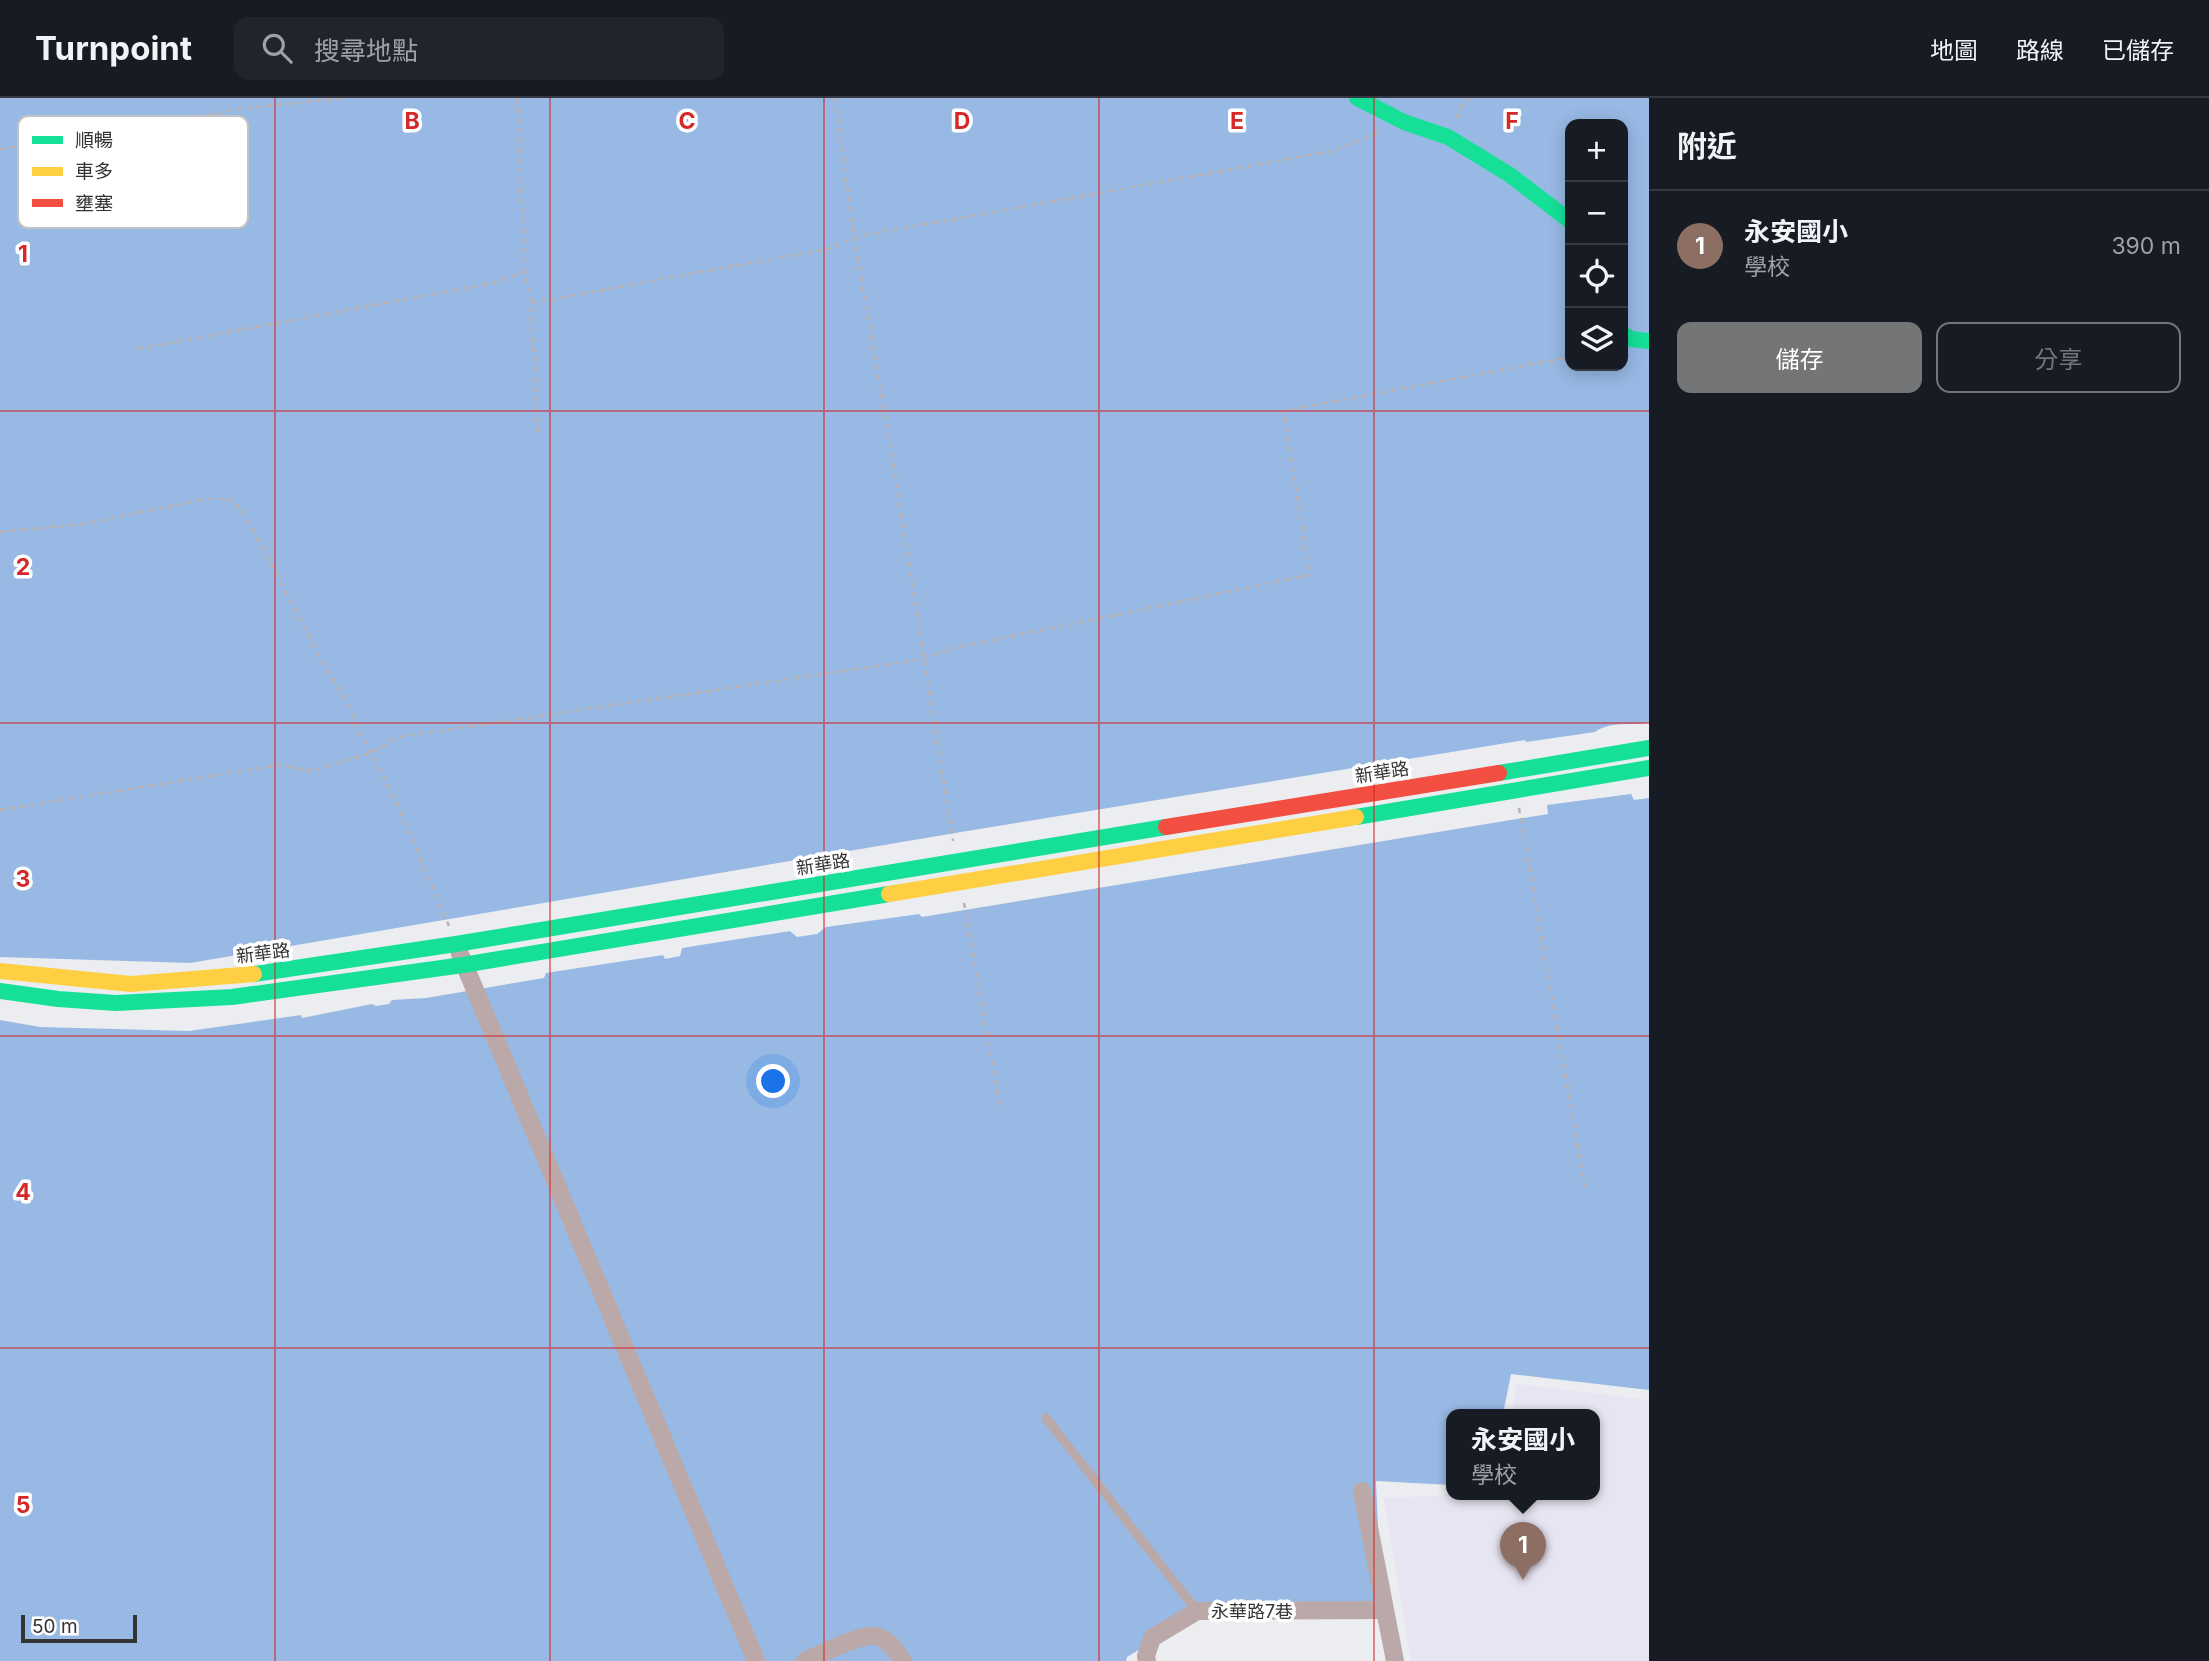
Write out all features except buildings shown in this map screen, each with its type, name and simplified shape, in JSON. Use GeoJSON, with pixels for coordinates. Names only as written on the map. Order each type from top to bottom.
{"type":"FeatureCollection","features":[{"type":"Feature","properties":{"kind":"street"},"geometry":{"type":"LineString","coordinates":[[1357,98],[1405,122],[1448,137],[1510,175],[1565,217]]}},
{"type":"Feature","properties":{"kind":"street"},"geometry":{"type":"LineString","coordinates":[[1628,339],[1649,341]]}},
{"type":"Feature","properties":{"kind":"street","name":"新華路"},"geometry":{"type":"LineString","coordinates":[[0,971],[131,984],[263,973],[456,944],[1649,748]]}},
{"type":"Feature","properties":{"kind":"street"},"geometry":{"type":"LineString","coordinates":[[0,990],[21,995],[131,1004],[265,993],[463,965],[1649,768]]}},
{"type":"Feature","properties":{"kind":"street"},"geometry":{"type":"LineString","coordinates":[[456,944],[756,1661]]}},
{"type":"Feature","properties":{"kind":"street"},"geometry":{"type":"LineString","coordinates":[[1362,1491],[1395,1661]]}},
{"type":"Feature","properties":{"kind":"street","name":"永華路7巷"},"geometry":{"type":"LineString","coordinates":[[1147,1661],[1152,1638],[1198,1611],[1384,1610]]}},
{"type":"Feature","properties":{"kind":"street"},"geometry":{"type":"LineString","coordinates":[[805,1661],[867,1636],[879,1637],[890,1644],[903,1661]]}},
{"type":"Feature","properties":{"kind":"lane"},"geometry":{"type":"LineString","coordinates":[[1046,1418],[1198,1611]]}},
{"type":"Feature","properties":{"kind":"path"},"geometry":{"type":"LineString","coordinates":[[197,116],[342,98]]}},
{"type":"Feature","properties":{"kind":"path"},"geometry":{"type":"LineString","coordinates":[[517,98],[525,272],[531,303],[538,436]]}},
{"type":"Feature","properties":{"kind":"path"},"geometry":{"type":"LineString","coordinates":[[835,98],[854,237],[893,462],[956,862]]}},
{"type":"Feature","properties":{"kind":"path"},"geometry":{"type":"LineString","coordinates":[[1448,137],[1464,101],[1472,98]]}},
{"type":"Feature","properties":{"kind":"path"},"geometry":{"type":"LineString","coordinates":[[531,303],[832,248],[854,237],[1333,151],[1405,122]]}},
{"type":"Feature","properties":{"kind":"path"},"geometry":{"type":"LineString","coordinates":[[0,149],[18,146]]}},
{"type":"Feature","properties":{"kind":"path"},"geometry":{"type":"LineString","coordinates":[[138,349],[492,282],[525,272]]}},
{"type":"Feature","properties":{"kind":"path"},"geometry":{"type":"LineString","coordinates":[[0,810],[279,765],[310,771],[371,753],[399,737],[924,659],[950,649],[1309,575],[1284,411],[1565,357]]}},
{"type":"Feature","properties":{"kind":"path"},"geometry":{"type":"LineString","coordinates":[[0,532],[83,524],[205,499],[226,498],[242,509],[321,660],[346,699],[393,795],[456,944]]}},
{"type":"Feature","properties":{"kind":"path"},"geometry":{"type":"LineString","coordinates":[[1516,790],[1586,1188]]}},
{"type":"Feature","properties":{"kind":"path"},"geometry":{"type":"LineString","coordinates":[[960,883],[1000,1107]]}},
{"type":"Feature","properties":{"kind":"shaded area"},"geometry":{"type":"Polygon","coordinates":[[[1517,1384],[1649,1400],[1649,1661],[1411,1661],[1384,1498],[1446,1495],[1446,1500],[1600,1500],[1600,1409],[1513,1409],[1517,1384]]]}},
{"type":"Feature","properties":{"kind":"water"},"geometry":{"type":"Polygon","coordinates":[[[0,98],[1649,98],[1649,723],[1615,725],[1595,732],[1526,742],[1525,740],[961,832],[190,963],[0,957],[0,98]]]}},
{"type":"Feature","properties":{"kind":"water"},"geometry":{"type":"Polygon","coordinates":[[[1631,794],[1634,800],[1649,798],[1649,1390],[1511,1374],[1504,1409],[1446,1409],[1446,1485],[1376,1481],[1381,1606],[1204,1610],[1127,1657],[1126,1661],[0,1661],[0,1020],[40,1027],[189,1031],[301,1015],[302,1018],[372,1004],[389,1004],[392,1000],[426,998],[544,978],[546,973],[663,955],[665,959],[680,956],[682,948],[790,931],[797,937],[817,934],[826,927],[919,914],[922,917],[1548,814],[1547,805],[1631,794]]]}},
{"type":"Feature","properties":{"kind":"traffic: fast"},"geometry":{"type":"LineString","coordinates":[[1357,98],[1404,122],[1448,137],[1510,175],[1565,217]]}},
{"type":"Feature","properties":{"kind":"traffic: fast"},"geometry":{"type":"LineString","coordinates":[[1628,337],[1649,341]]}},
{"type":"Feature","properties":{"kind":"traffic: fast"},"geometry":{"type":"LineString","coordinates":[[1499,773],[1649,748]]}},
{"type":"Feature","properties":{"kind":"traffic: fast"},"geometry":{"type":"LineString","coordinates":[[1356,817],[1649,768]]}},
{"type":"Feature","properties":{"kind":"traffic: fast"},"geometry":{"type":"LineString","coordinates":[[254,974],[456,944],[1166,827]]}},
{"type":"Feature","properties":{"kind":"traffic: fast"},"geometry":{"type":"LineString","coordinates":[[0,991],[116,1003],[232,997],[463,965],[889,894]]}},
{"type":"Feature","properties":{"kind":"traffic: slow"},"geometry":{"type":"LineString","coordinates":[[889,894],[1356,817]]}},
{"type":"Feature","properties":{"kind":"traffic: slow"},"geometry":{"type":"LineString","coordinates":[[0,971],[131,984],[254,974]]}},
{"type":"Feature","properties":{"kind":"traffic: jam"},"geometry":{"type":"LineString","coordinates":[[1166,827],[1499,773]]}},
{"type":"Feature","properties":{"kind":"place","name":"永安國小"},"geometry":{"type":"Point","coordinates":[1523,1580]}}]}
